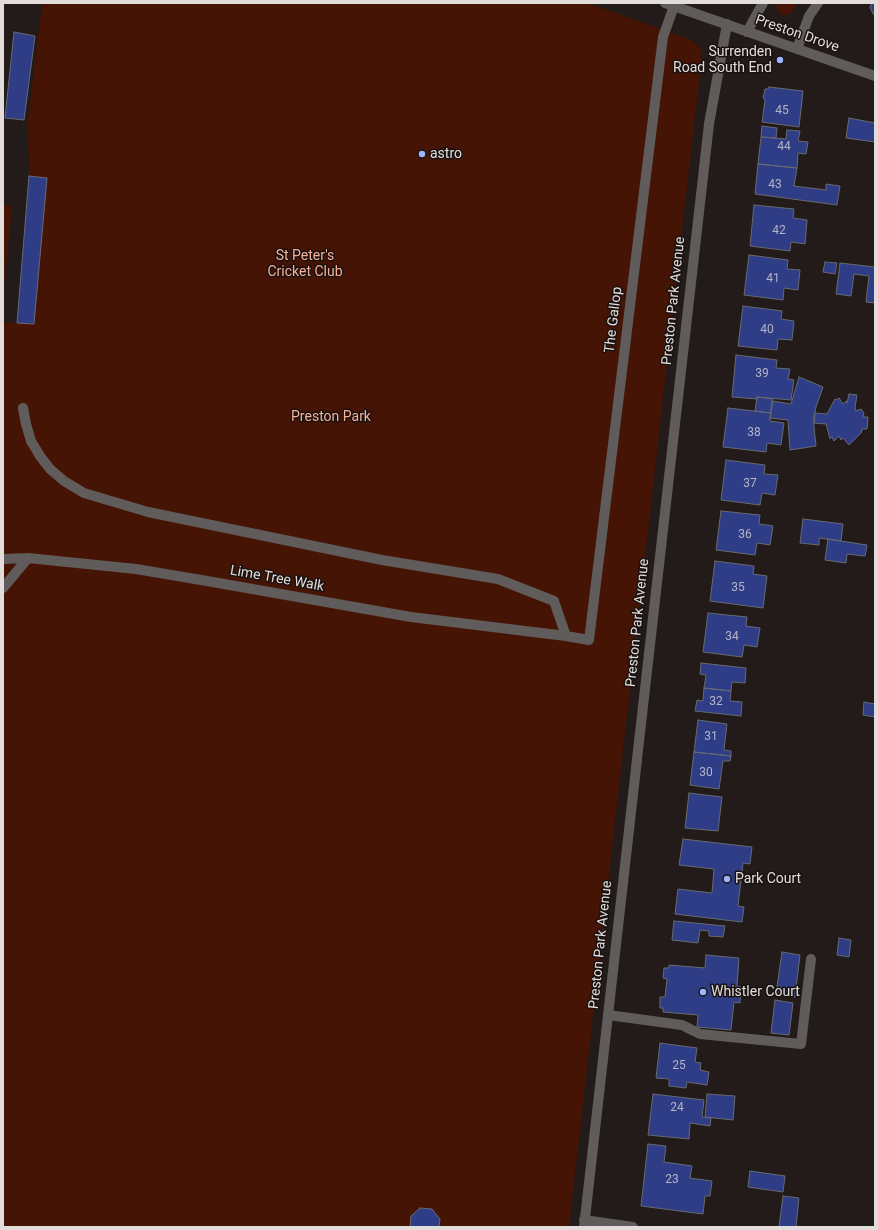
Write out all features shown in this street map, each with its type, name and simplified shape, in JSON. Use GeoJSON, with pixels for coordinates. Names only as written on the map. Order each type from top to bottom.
{"type":"FeatureCollection","features":[{"type":"Feature","properties":{"kind":"street"},"geometry":{"type":"LineString","coordinates":[[748,32],[763,3]]}},
{"type":"Feature","properties":{"kind":"street"},"geometry":{"type":"LineString","coordinates":[[797,49],[809,16],[818,3]]}},
{"type":"Feature","properties":{"kind":"street","name":"Preston Drove"},"geometry":{"type":"LineString","coordinates":[[670,5],[875,76]]}},
{"type":"Feature","properties":{"kind":"street","name":"The Gallop"},"geometry":{"type":"LineString","coordinates":[[589,640],[664,37],[670,5]]}},
{"type":"Feature","properties":{"kind":"street","name":"Preston Park Avenue"},"geometry":{"type":"LineString","coordinates":[[584,1224],[709,124],[727,24]]}},
{"type":"Feature","properties":{"kind":"street"},"geometry":{"type":"LineString","coordinates":[[23,408],[31,441],[40,456],[50,469],[64,481],[84,492],[148,512],[383,556],[498,580],[554,601],[566,636]]}},
{"type":"Feature","properties":{"kind":"street"},"geometry":{"type":"LineString","coordinates":[[3,588],[28,558]]}},
{"type":"Feature","properties":{"kind":"street","name":"Lime Tree Walk"},"geometry":{"type":"LineString","coordinates":[[3,559],[28,558],[136,569],[411,618],[589,640]]}},
{"type":"Feature","properties":{"kind":"street"},"geometry":{"type":"LineString","coordinates":[[608,1016],[682,1025],[700,1034],[801,1044],[811,959]]}},
{"type":"Feature","properties":{"kind":"street"},"geometry":{"type":"LineString","coordinates":[[584,1224],[633,1227]]}},
{"type":"Feature","properties":{"kind":"green space","name":"Preston Park"},"geometry":{"type":"Polygon","coordinates":[[[42,3],[588,3],[691,40],[699,46],[702,54],[569,1227],[3,1227],[3,322],[17,323],[29,176],[28,120],[42,3]]]}},
{"type":"Feature","properties":{"kind":"green space"},"geometry":{"type":"Polygon","coordinates":[[[776,3],[797,3],[792,12],[788,15],[782,15],[777,11],[776,3]]]}},
{"type":"Feature","properties":{"kind":"green space"},"geometry":{"type":"Polygon","coordinates":[[[3,205],[12,206],[5,279],[3,279],[3,205]]]}},
{"type":"Feature","properties":{"kind":"building"},"geometry":{"type":"Polygon","coordinates":[[[872,3],[875,3],[875,15],[870,7],[872,3]]]}},
{"type":"Feature","properties":{"kind":"building"},"geometry":{"type":"Polygon","coordinates":[[[14,32],[35,36],[24,120],[5,118],[14,32]]]}},
{"type":"Feature","properties":{"kind":"building"},"geometry":{"type":"Polygon","coordinates":[[[769,87],[803,91],[799,127],[762,122],[765,100],[763,98],[765,89],[768,89],[769,87]]]}},
{"type":"Feature","properties":{"kind":"building"},"geometry":{"type":"Polygon","coordinates":[[[849,118],[875,123],[875,142],[846,138],[849,118]]]}},
{"type":"Feature","properties":{"kind":"building"},"geometry":{"type":"Polygon","coordinates":[[[762,126],[777,128],[776,138],[761,137],[762,126]]]}},
{"type":"Feature","properties":{"kind":"building"},"geometry":{"type":"Polygon","coordinates":[[[787,130],[800,131],[798,141],[808,142],[806,154],[798,153],[797,168],[758,164],[761,137],[786,139],[787,130]]]}},
{"type":"Feature","properties":{"kind":"building"},"geometry":{"type":"Polygon","coordinates":[[[758,164],[797,168],[794,186],[826,190],[826,184],[840,186],[837,205],[755,194],[758,164]]]}},
{"type":"Feature","properties":{"kind":"building"},"geometry":{"type":"Polygon","coordinates":[[[29,176],[47,178],[34,324],[17,323],[29,176]]]}},
{"type":"Feature","properties":{"kind":"building"},"geometry":{"type":"Polygon","coordinates":[[[754,205],[794,209],[793,218],[807,220],[805,244],[791,242],[790,251],[750,246],[754,205]]]}},
{"type":"Feature","properties":{"kind":"building"},"geometry":{"type":"Polygon","coordinates":[[[749,255],[788,260],[787,269],[800,270],[798,290],[784,288],[783,300],[744,295],[749,255]]]}},
{"type":"Feature","properties":{"kind":"building"},"geometry":{"type":"Polygon","coordinates":[[[825,262],[837,263],[835,274],[823,272],[825,262]]]}},
{"type":"Feature","properties":{"kind":"building"},"geometry":{"type":"Polygon","coordinates":[[[840,263],[875,267],[875,303],[866,302],[869,276],[854,274],[851,296],[836,294],[840,263]]]}},
{"type":"Feature","properties":{"kind":"building"},"geometry":{"type":"Polygon","coordinates":[[[743,306],[782,311],[781,319],[794,321],[792,340],[778,339],[777,350],[738,346],[743,306]]]}},
{"type":"Feature","properties":{"kind":"building"},"geometry":{"type":"Polygon","coordinates":[[[736,355],[777,360],[776,368],[790,369],[788,379],[794,380],[791,400],[757,397],[757,399],[732,397],[736,355]]]}},
{"type":"Feature","properties":{"kind":"building"},"geometry":{"type":"Polygon","coordinates":[[[799,377],[823,387],[814,417],[816,446],[790,450],[788,420],[770,418],[772,401],[791,404],[799,377]]]}},
{"type":"Feature","properties":{"kind":"building"},"geometry":{"type":"Polygon","coordinates":[[[849,394],[857,395],[856,411],[861,409],[864,413],[863,417],[868,417],[867,429],[862,429],[861,433],[849,445],[843,438],[841,440],[839,436],[834,441],[832,437],[830,439],[826,424],[814,423],[815,413],[827,414],[835,399],[836,400],[839,398],[843,404],[846,401],[847,403],[849,394]]]}},
{"type":"Feature","properties":{"kind":"building"},"geometry":{"type":"Polygon","coordinates":[[[757,397],[773,399],[771,413],[755,411],[757,397]]]}},
{"type":"Feature","properties":{"kind":"building"},"geometry":{"type":"Polygon","coordinates":[[[728,408],[771,413],[770,421],[784,423],[781,445],[767,443],[766,452],[723,447],[728,408]]]}},
{"type":"Feature","properties":{"kind":"building"},"geometry":{"type":"Polygon","coordinates":[[[726,460],[765,465],[764,474],[778,475],[775,495],[762,493],[760,505],[721,500],[726,460]]]}},
{"type":"Feature","properties":{"kind":"building"},"geometry":{"type":"Polygon","coordinates":[[[721,511],[760,515],[759,524],[773,526],[770,545],[757,543],[755,555],[716,550],[721,511]]]}},
{"type":"Feature","properties":{"kind":"building"},"geometry":{"type":"Polygon","coordinates":[[[803,519],[843,524],[841,541],[819,538],[819,545],[800,543],[803,519]]]}},
{"type":"Feature","properties":{"kind":"building"},"geometry":{"type":"Polygon","coordinates":[[[828,539],[867,545],[865,556],[847,554],[846,563],[825,560],[828,539]]]}},
{"type":"Feature","properties":{"kind":"building"},"geometry":{"type":"Polygon","coordinates":[[[715,561],[754,566],[753,574],[767,576],[763,608],[710,601],[715,561]]]}},
{"type":"Feature","properties":{"kind":"building"},"geometry":{"type":"Polygon","coordinates":[[[708,613],[747,617],[746,626],[760,628],[757,647],[744,645],[742,657],[703,652],[708,613]]]}},
{"type":"Feature","properties":{"kind":"building"},"geometry":{"type":"Polygon","coordinates":[[[701,663],[746,668],[745,683],[732,682],[731,691],[704,688],[706,675],[700,674],[701,663]]]}},
{"type":"Feature","properties":{"kind":"building"},"geometry":{"type":"Polygon","coordinates":[[[704,688],[731,691],[730,701],[742,702],[741,716],[695,711],[697,700],[703,701],[704,688]]]}},
{"type":"Feature","properties":{"kind":"building"},"geometry":{"type":"Polygon","coordinates":[[[864,702],[875,704],[875,717],[863,715],[864,702]]]}},
{"type":"Feature","properties":{"kind":"building"},"geometry":{"type":"Polygon","coordinates":[[[698,720],[727,724],[724,750],[731,751],[731,756],[694,752],[698,720]]]}},
{"type":"Feature","properties":{"kind":"building"},"geometry":{"type":"Polygon","coordinates":[[[694,752],[731,756],[730,761],[723,761],[719,789],[690,785],[694,752]]]}},
{"type":"Feature","properties":{"kind":"building"},"geometry":{"type":"Polygon","coordinates":[[[689,793],[722,797],[718,831],[685,828],[689,793]]]}},
{"type":"Feature","properties":{"kind":"building","name":"Park Court"},"geometry":{"type":"Polygon","coordinates":[[[683,839],[752,847],[750,864],[743,863],[738,906],[744,907],[742,922],[675,914],[678,889],[712,893],[714,869],[679,865],[683,839]]]}},
{"type":"Feature","properties":{"kind":"building"},"geometry":{"type":"Polygon","coordinates":[[[674,921],[725,926],[723,937],[709,936],[709,931],[700,930],[698,943],[672,940],[674,921]]]}},
{"type":"Feature","properties":{"kind":"building"},"geometry":{"type":"Polygon","coordinates":[[[839,938],[851,940],[849,957],[837,955],[839,938]]]}},
{"type":"Feature","properties":{"kind":"building"},"geometry":{"type":"Polygon","coordinates":[[[782,952],[800,955],[795,997],[776,994],[782,952]]]}},
{"type":"Feature","properties":{"kind":"building","name":"Whistler Court"},"geometry":{"type":"Polygon","coordinates":[[[706,955],[739,958],[737,986],[741,987],[740,1003],[734,1002],[731,1030],[697,1027],[698,1015],[663,1012],[663,1008],[660,1008],[660,997],[665,997],[667,979],[663,978],[664,968],[669,968],[669,965],[705,968],[706,955]]]}},
{"type":"Feature","properties":{"kind":"building"},"geometry":{"type":"Polygon","coordinates":[[[775,1000],[793,1003],[789,1035],[771,1033],[775,1000]]]}},
{"type":"Feature","properties":{"kind":"building"},"geometry":{"type":"Polygon","coordinates":[[[660,1043],[697,1048],[695,1062],[701,1063],[700,1070],[709,1072],[707,1085],[687,1082],[686,1088],[669,1086],[669,1079],[656,1078],[660,1043]]]}},
{"type":"Feature","properties":{"kind":"building"},"geometry":{"type":"Polygon","coordinates":[[[653,1094],[704,1100],[702,1117],[711,1118],[710,1126],[690,1123],[689,1139],[648,1135],[653,1094]]]}},
{"type":"Feature","properties":{"kind":"building"},"geometry":{"type":"Polygon","coordinates":[[[707,1094],[735,1096],[733,1120],[705,1117],[707,1094]]]}},
{"type":"Feature","properties":{"kind":"building"},"geometry":{"type":"Polygon","coordinates":[[[648,1144],[666,1146],[664,1162],[692,1166],[690,1178],[712,1181],[710,1196],[705,1196],[703,1214],[641,1206],[648,1144]]]}},
{"type":"Feature","properties":{"kind":"building"},"geometry":{"type":"Polygon","coordinates":[[[750,1171],[785,1176],[783,1192],[748,1187],[750,1171]]]}},
{"type":"Feature","properties":{"kind":"building"},"geometry":{"type":"Polygon","coordinates":[[[783,1196],[799,1198],[796,1227],[779,1227],[783,1196]]]}},
{"type":"Feature","properties":{"kind":"building"},"geometry":{"type":"Polygon","coordinates":[[[420,1208],[432,1209],[440,1219],[439,1227],[410,1227],[411,1216],[420,1208]]]}},
{"type":"Feature","properties":{"kind":"place","name":"Surrenden Road South End"},"geometry":{"type":"Point","coordinates":[780,60]}},
{"type":"Feature","properties":{"kind":"place","name":"astro"},"geometry":{"type":"Point","coordinates":[422,154]}},
{"type":"Feature","properties":{"kind":"place","name":"Park Court"},"geometry":{"type":"Point","coordinates":[727,879]}},
{"type":"Feature","properties":{"kind":"place","name":"Whistler Court"},"geometry":{"type":"Point","coordinates":[703,992]}},
{"type":"Feature","properties":{"kind":"park label","name":"St Peter's Cricket Club"},"geometry":{"type":"Point","coordinates":[305,264]}}]}
